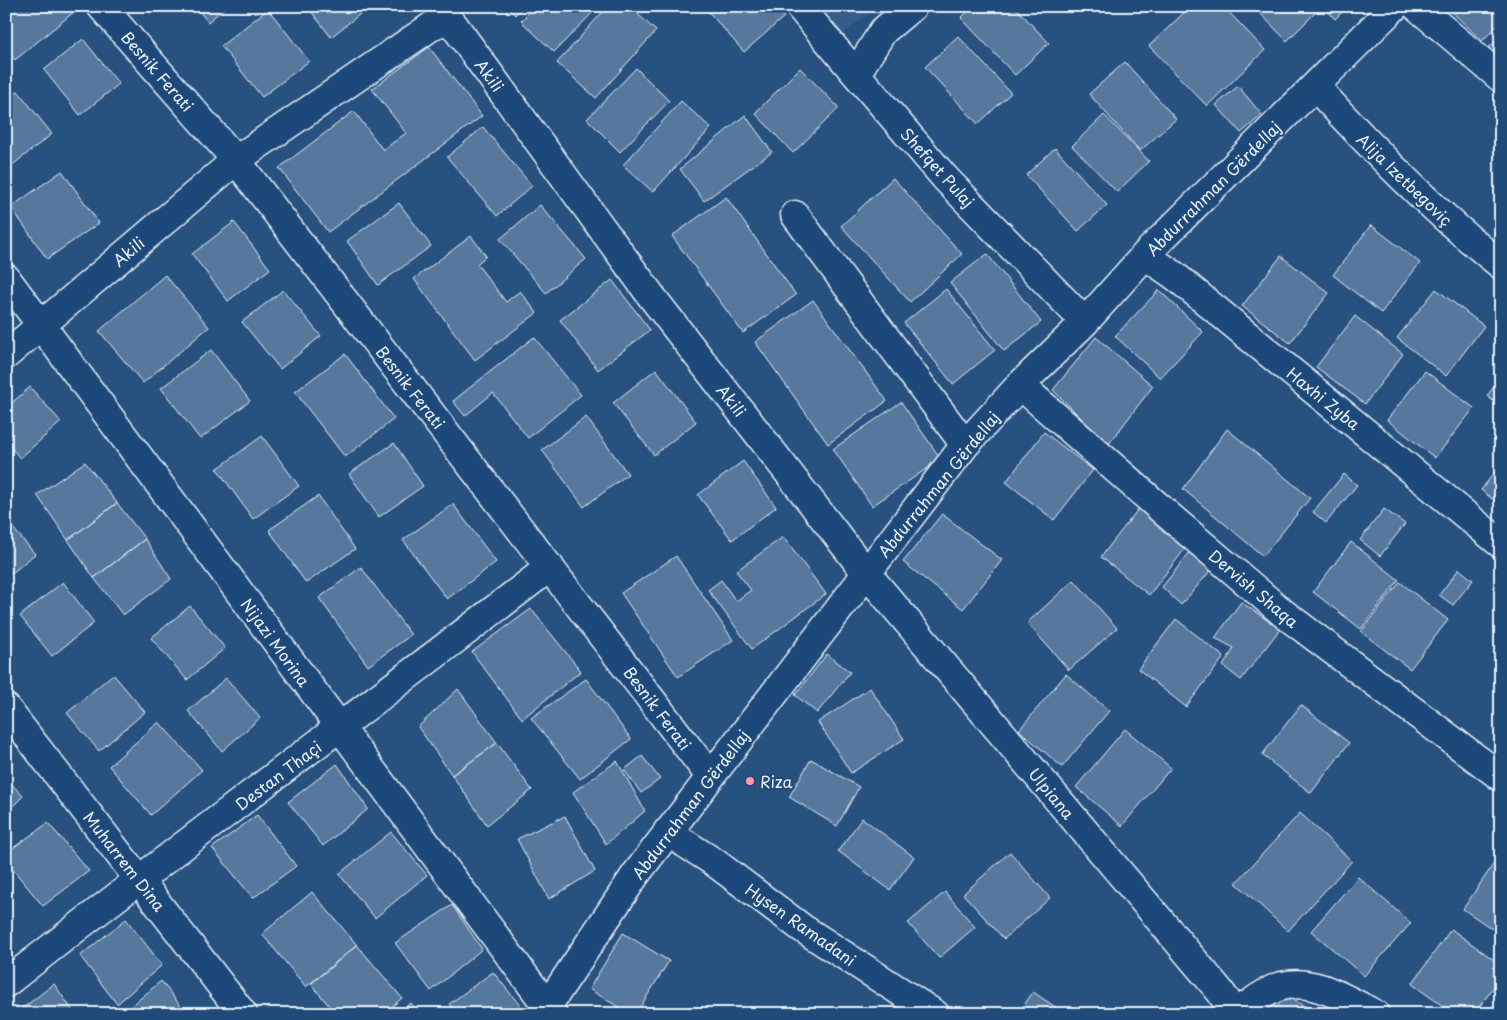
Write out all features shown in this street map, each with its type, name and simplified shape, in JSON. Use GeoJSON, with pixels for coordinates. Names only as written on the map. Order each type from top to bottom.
{"type":"FeatureCollection","features":[{"type":"Feature","properties":{"kind":"street","name":"Besnik Ferati"},"geometry":{"type":"LineString","coordinates":[[101,6],[236,160],[710,776]]}},
{"type":"Feature","properties":{"kind":"street","name":"Shefqet Pulaj"},"geometry":{"type":"LineString","coordinates":[[799,6],[946,179],[1085,322]]}},
{"type":"Feature","properties":{"kind":"street"},"geometry":{"type":"LineString","coordinates":[[856,74],[883,32],[913,6]]}},
{"type":"Feature","properties":{"kind":"street","name":"Abdurrahman Gërdellaj"},"geometry":{"type":"LineString","coordinates":[[547,1011],[636,874],[667,832],[965,446],[1020,385],[1085,322],[1145,255],[1395,6]]}},
{"type":"Feature","properties":{"kind":"street"},"geometry":{"type":"LineString","coordinates":[[1416,6],[1501,78]]}},
{"type":"Feature","properties":{"kind":"street","name":"Akili"},"geometry":{"type":"LineString","coordinates":[[6,355],[236,160],[436,24],[446,21],[453,24],[652,297],[867,574]]}},
{"type":"Feature","properties":{"kind":"street","name":"Alija Izetbegoviç"},"geometry":{"type":"LineString","coordinates":[[1315,86],[1362,138],[1464,236],[1501,265]]}},
{"type":"Feature","properties":{"kind":"street"},"geometry":{"type":"LineString","coordinates":[[795,215],[965,446]]}},
{"type":"Feature","properties":{"kind":"street","name":"Haxhi Zyba"},"geometry":{"type":"LineString","coordinates":[[1145,255],[1175,276],[1501,544]]}},
{"type":"Feature","properties":{"kind":"street","name":"Nijazi Morina"},"geometry":{"type":"LineString","coordinates":[[6,278],[340,728],[547,1011]]}},
{"type":"Feature","properties":{"kind":"street","name":"Dervish Shaqa"},"geometry":{"type":"LineString","coordinates":[[1020,385],[1283,613],[1501,777]]}},
{"type":"Feature","properties":{"kind":"street","name":"Destan Thaçi"},"geometry":{"type":"LineString","coordinates":[[6,983],[139,878],[340,728],[550,567]]}},
{"type":"Feature","properties":{"kind":"street","name":"Ulpiana"},"geometry":{"type":"LineString","coordinates":[[867,574],[1236,1013],[1276,988],[1298,983],[1314,985],[1375,1014]]}},
{"type":"Feature","properties":{"kind":"street","name":"Muharrem Dina"},"geometry":{"type":"LineString","coordinates":[[6,708],[243,1014]]}},
{"type":"Feature","properties":{"kind":"street","name":"Hysen Ramadani"},"geometry":{"type":"LineString","coordinates":[[667,832],[714,862],[802,928],[936,1014]]}},
{"type":"Feature","properties":{"kind":"shaded area"},"geometry":{"type":"Polygon","coordinates":[[[811,6],[878,6],[839,37],[811,6]]]}},
{"type":"Feature","properties":{"kind":"building"},"geometry":{"type":"Polygon","coordinates":[[[6,6],[80,7],[15,60],[6,50],[6,6]]]}},
{"type":"Feature","properties":{"kind":"building"},"geometry":{"type":"Polygon","coordinates":[[[195,6],[227,6],[208,22],[195,6]]]}},
{"type":"Feature","properties":{"kind":"building"},"geometry":{"type":"Polygon","coordinates":[[[307,6],[370,6],[331,37],[307,6]]]}},
{"type":"Feature","properties":{"kind":"building"},"geometry":{"type":"Polygon","coordinates":[[[506,6],[524,6],[515,15],[506,6]]]}},
{"type":"Feature","properties":{"kind":"building"},"geometry":{"type":"Polygon","coordinates":[[[536,6],[599,6],[554,52],[521,21],[536,6]]]}},
{"type":"Feature","properties":{"kind":"building"},"geometry":{"type":"Polygon","coordinates":[[[608,6],[629,6],[656,31],[596,98],[557,63],[608,6]]]}},
{"type":"Feature","properties":{"kind":"building"},"geometry":{"type":"Polygon","coordinates":[[[710,6],[775,6],[784,17],[744,52],[706,9],[710,6]]]}},
{"type":"Feature","properties":{"kind":"building"},"geometry":{"type":"Polygon","coordinates":[[[973,6],[1014,6],[1049,43],[1015,75],[961,18],[973,6]]]}},
{"type":"Feature","properties":{"kind":"building"},"geometry":{"type":"Polygon","coordinates":[[[1191,6],[1223,6],[1265,50],[1207,106],[1149,46],[1191,6]]]}},
{"type":"Feature","properties":{"kind":"building"},"geometry":{"type":"Polygon","coordinates":[[[1253,6],[1322,6],[1287,41],[1253,6]]]}},
{"type":"Feature","properties":{"kind":"building"},"geometry":{"type":"Polygon","coordinates":[[[1323,6],[1348,6],[1335,19],[1323,6]]]}},
{"type":"Feature","properties":{"kind":"building"},"geometry":{"type":"Polygon","coordinates":[[[1446,6],[1501,6],[1501,22],[1482,41],[1446,6]]]}},
{"type":"Feature","properties":{"kind":"building"},"geometry":{"type":"Polygon","coordinates":[[[268,9],[309,61],[262,97],[221,46],[268,9]]]}},
{"type":"Feature","properties":{"kind":"building"},"geometry":{"type":"Polygon","coordinates":[[[958,36],[1011,93],[978,124],[925,67],[958,36]]]}},
{"type":"Feature","properties":{"kind":"building"},"geometry":{"type":"Polygon","coordinates":[[[1501,37],[1501,61],[1488,48],[1501,37]]]}},
{"type":"Feature","properties":{"kind":"building"},"geometry":{"type":"Polygon","coordinates":[[[83,39],[119,84],[80,115],[44,70],[83,39]]]}},
{"type":"Feature","properties":{"kind":"building"},"geometry":{"type":"Polygon","coordinates":[[[429,47],[482,116],[328,232],[279,168],[354,111],[383,150],[406,133],[372,89],[429,47]]]}},
{"type":"Feature","properties":{"kind":"building"},"geometry":{"type":"Polygon","coordinates":[[[1125,62],[1176,119],[1140,151],[1089,94],[1125,62]]]}},
{"type":"Feature","properties":{"kind":"building"},"geometry":{"type":"Polygon","coordinates":[[[636,68],[669,101],[620,152],[587,119],[636,68]]]}},
{"type":"Feature","properties":{"kind":"building"},"geometry":{"type":"Polygon","coordinates":[[[800,68],[839,108],[793,153],[755,113],[800,68]]]}},
{"type":"Feature","properties":{"kind":"building"},"geometry":{"type":"Polygon","coordinates":[[[1238,86],[1262,115],[1241,133],[1216,105],[1238,86]]]}},
{"type":"Feature","properties":{"kind":"building"},"geometry":{"type":"Polygon","coordinates":[[[18,91],[52,134],[6,170],[6,99],[18,91]]]}},
{"type":"Feature","properties":{"kind":"building"},"geometry":{"type":"Polygon","coordinates":[[[681,101],[711,128],[653,192],[623,165],[681,101]]]}},
{"type":"Feature","properties":{"kind":"building"},"geometry":{"type":"Polygon","coordinates":[[[745,115],[772,152],[704,201],[680,169],[745,115]]]}},
{"type":"Feature","properties":{"kind":"building"},"geometry":{"type":"Polygon","coordinates":[[[1104,115],[1149,161],[1117,192],[1072,146],[1104,115]]]}},
{"type":"Feature","properties":{"kind":"building"},"geometry":{"type":"Polygon","coordinates":[[[483,127],[532,186],[497,216],[447,157],[483,127]]]}},
{"type":"Feature","properties":{"kind":"building"},"geometry":{"type":"Polygon","coordinates":[[[1055,148],[1107,205],[1078,231],[1026,175],[1055,148]]]}},
{"type":"Feature","properties":{"kind":"building"},"geometry":{"type":"Polygon","coordinates":[[[62,171],[99,223],[47,259],[11,207],[62,171]]]}},
{"type":"Feature","properties":{"kind":"building"},"geometry":{"type":"Polygon","coordinates":[[[893,178],[962,254],[910,302],[841,226],[893,178]]]}},
{"type":"Feature","properties":{"kind":"building"},"geometry":{"type":"Polygon","coordinates":[[[726,197],[796,295],[743,333],[672,236],[726,197]]]}},
{"type":"Feature","properties":{"kind":"building"},"geometry":{"type":"Polygon","coordinates":[[[399,203],[431,246],[378,285],[347,241],[399,203]]]}},
{"type":"Feature","properties":{"kind":"building"},"geometry":{"type":"Polygon","coordinates":[[[540,205],[586,259],[546,293],[500,239],[540,205]]]}},
{"type":"Feature","properties":{"kind":"building"},"geometry":{"type":"Polygon","coordinates":[[[234,222],[270,269],[228,301],[192,254],[234,222]]]}},
{"type":"Feature","properties":{"kind":"building"},"geometry":{"type":"Polygon","coordinates":[[[1371,225],[1420,263],[1381,313],[1333,275],[1371,225]]]}},
{"type":"Feature","properties":{"kind":"building"},"geometry":{"type":"Polygon","coordinates":[[[471,236],[486,256],[477,264],[506,302],[520,291],[537,313],[475,360],[414,279],[471,236]]]}},
{"type":"Feature","properties":{"kind":"building"},"geometry":{"type":"Polygon","coordinates":[[[987,254],[1041,322],[1004,351],[950,283],[987,254]]]}},
{"type":"Feature","properties":{"kind":"building"},"geometry":{"type":"Polygon","coordinates":[[[1281,256],[1329,293],[1290,343],[1242,306],[1281,256]]]}},
{"type":"Feature","properties":{"kind":"building"},"geometry":{"type":"Polygon","coordinates":[[[165,275],[209,327],[143,383],[99,331],[165,275]]]}},
{"type":"Feature","properties":{"kind":"building"},"geometry":{"type":"Polygon","coordinates":[[[612,280],[650,330],[598,370],[560,320],[612,280]]]}},
{"type":"Feature","properties":{"kind":"building"},"geometry":{"type":"Polygon","coordinates":[[[946,289],[995,350],[953,384],[904,323],[946,289]]]}},
{"type":"Feature","properties":{"kind":"building"},"geometry":{"type":"Polygon","coordinates":[[[1436,289],[1484,326],[1446,376],[1397,338],[1436,289]]]}},
{"type":"Feature","properties":{"kind":"building"},"geometry":{"type":"Polygon","coordinates":[[[283,290],[321,336],[280,369],[242,322],[283,290]]]}},
{"type":"Feature","properties":{"kind":"building"},"geometry":{"type":"Polygon","coordinates":[[[1159,290],[1203,332],[1160,378],[1115,336],[1159,290]]]}},
{"type":"Feature","properties":{"kind":"building"},"geometry":{"type":"Polygon","coordinates":[[[813,300],[887,401],[828,444],[755,342],[813,300]]]}},
{"type":"Feature","properties":{"kind":"building"},"geometry":{"type":"Polygon","coordinates":[[[1355,316],[1403,354],[1365,404],[1316,367],[1355,316]]]}},
{"type":"Feature","properties":{"kind":"building"},"geometry":{"type":"Polygon","coordinates":[[[534,337],[581,395],[528,438],[493,393],[465,416],[453,401],[534,337]]]}},
{"type":"Feature","properties":{"kind":"building"},"geometry":{"type":"Polygon","coordinates":[[[1096,337],[1153,386],[1108,445],[1053,390],[1096,337]]]}},
{"type":"Feature","properties":{"kind":"building"},"geometry":{"type":"Polygon","coordinates":[[[211,350],[250,401],[200,439],[161,388],[211,350]]]}},
{"type":"Feature","properties":{"kind":"building"},"geometry":{"type":"Polygon","coordinates":[[[345,354],[394,419],[345,457],[295,392],[345,354]]]}},
{"type":"Feature","properties":{"kind":"building"},"geometry":{"type":"Polygon","coordinates":[[[656,369],[696,422],[654,455],[613,403],[656,369]]]}},
{"type":"Feature","properties":{"kind":"building"},"geometry":{"type":"Polygon","coordinates":[[[1425,371],[1474,408],[1435,458],[1387,420],[1425,371]]]}},
{"type":"Feature","properties":{"kind":"building"},"geometry":{"type":"Polygon","coordinates":[[[1501,377],[1501,407],[1487,396],[1501,377]]]}},
{"type":"Feature","properties":{"kind":"building"},"geometry":{"type":"Polygon","coordinates":[[[30,387],[61,422],[20,458],[6,442],[6,408],[30,387]]]}},
{"type":"Feature","properties":{"kind":"building"},"geometry":{"type":"Polygon","coordinates":[[[901,402],[941,459],[872,506],[833,449],[901,402]]]}},
{"type":"Feature","properties":{"kind":"building"},"geometry":{"type":"Polygon","coordinates":[[[586,417],[628,474],[584,507],[542,450],[586,417]]]}},
{"type":"Feature","properties":{"kind":"building"},"geometry":{"type":"Polygon","coordinates":[[[1227,429],[1310,498],[1263,556],[1183,489],[1227,429]]]}},
{"type":"Feature","properties":{"kind":"building"},"geometry":{"type":"Polygon","coordinates":[[[1044,432],[1093,470],[1054,520],[1006,482],[1044,432]]]}},
{"type":"Feature","properties":{"kind":"building"},"geometry":{"type":"Polygon","coordinates":[[[262,436],[299,486],[253,519],[217,469],[262,436]]]}},
{"type":"Feature","properties":{"kind":"building"},"geometry":{"type":"Polygon","coordinates":[[[394,443],[423,486],[379,517],[349,474],[394,443]]]}},
{"type":"Feature","properties":{"kind":"building"},"geometry":{"type":"Polygon","coordinates":[[[743,461],[776,507],[732,540],[698,495],[743,461]]]}},
{"type":"Feature","properties":{"kind":"building"},"geometry":{"type":"Polygon","coordinates":[[[85,462],[117,503],[68,540],[37,495],[85,462]]]}},
{"type":"Feature","properties":{"kind":"building"},"geometry":{"type":"Polygon","coordinates":[[[1501,464],[1501,506],[1481,490],[1501,464]]]}},
{"type":"Feature","properties":{"kind":"building"},"geometry":{"type":"Polygon","coordinates":[[[1344,474],[1357,485],[1326,523],[1313,512],[1344,474]]]}},
{"type":"Feature","properties":{"kind":"building"},"geometry":{"type":"Polygon","coordinates":[[[318,496],[355,549],[306,583],[269,530],[318,496]]]}},
{"type":"Feature","properties":{"kind":"building"},"geometry":{"type":"Polygon","coordinates":[[[117,503],[145,539],[94,578],[68,540],[117,503]]]}},
{"type":"Feature","properties":{"kind":"building"},"geometry":{"type":"Polygon","coordinates":[[[453,504],[496,562],[447,599],[403,540],[453,504]]]}},
{"type":"Feature","properties":{"kind":"building"},"geometry":{"type":"Polygon","coordinates":[[[1139,508],[1188,545],[1149,595],[1101,557],[1139,508]]]}},
{"type":"Feature","properties":{"kind":"building"},"geometry":{"type":"Polygon","coordinates":[[[1384,509],[1405,524],[1380,556],[1360,540],[1384,509]]]}},
{"type":"Feature","properties":{"kind":"building"},"geometry":{"type":"Polygon","coordinates":[[[942,514],[1002,560],[963,609],[903,562],[942,514]]]}},
{"type":"Feature","properties":{"kind":"building"},"geometry":{"type":"Polygon","coordinates":[[[6,520],[35,554],[6,578],[6,520]]]}},
{"type":"Feature","properties":{"kind":"building"},"geometry":{"type":"Polygon","coordinates":[[[783,537],[826,594],[752,649],[708,590],[721,580],[736,601],[751,590],[736,571],[783,537]]]}},
{"type":"Feature","properties":{"kind":"building"},"geometry":{"type":"Polygon","coordinates":[[[145,539],[171,579],[123,615],[94,578],[145,539]]]}},
{"type":"Feature","properties":{"kind":"building"},"geometry":{"type":"Polygon","coordinates":[[[1351,542],[1399,580],[1361,629],[1313,592],[1351,542]]]}},
{"type":"Feature","properties":{"kind":"building"},"geometry":{"type":"Polygon","coordinates":[[[1190,552],[1211,570],[1181,605],[1162,587],[1190,552]]]}},
{"type":"Feature","properties":{"kind":"building"},"geometry":{"type":"Polygon","coordinates":[[[676,556],[733,640],[678,677],[621,593],[676,556]]]}},
{"type":"Feature","properties":{"kind":"building"},"geometry":{"type":"Polygon","coordinates":[[[361,567],[411,635],[368,666],[319,598],[361,567]]]}},
{"type":"Feature","properties":{"kind":"building"},"geometry":{"type":"Polygon","coordinates":[[[1459,569],[1473,580],[1453,605],[1439,595],[1459,569]]]}},
{"type":"Feature","properties":{"kind":"building"},"geometry":{"type":"Polygon","coordinates":[[[1074,580],[1117,628],[1069,670],[1027,623],[1074,580]]]}},
{"type":"Feature","properties":{"kind":"building"},"geometry":{"type":"Polygon","coordinates":[[[63,582],[94,623],[52,656],[20,616],[63,582]]]}},
{"type":"Feature","properties":{"kind":"building"},"geometry":{"type":"Polygon","coordinates":[[[1400,582],[1448,620],[1410,669],[1361,632],[1400,582]]]}},
{"type":"Feature","properties":{"kind":"building"},"geometry":{"type":"Polygon","coordinates":[[[1241,602],[1280,629],[1241,680],[1223,666],[1234,648],[1215,638],[1241,602]]]}},
{"type":"Feature","properties":{"kind":"building"},"geometry":{"type":"Polygon","coordinates":[[[190,606],[225,648],[187,680],[151,638],[190,606]]]}},
{"type":"Feature","properties":{"kind":"building"},"geometry":{"type":"Polygon","coordinates":[[[531,609],[581,671],[522,719],[472,652],[531,609]]]}},
{"type":"Feature","properties":{"kind":"building"},"geometry":{"type":"Polygon","coordinates":[[[1176,619],[1224,657],[1186,707],[1138,669],[1176,619]]]}},
{"type":"Feature","properties":{"kind":"building"},"geometry":{"type":"Polygon","coordinates":[[[827,654],[850,672],[817,713],[795,695],[827,654]]]}},
{"type":"Feature","properties":{"kind":"building"},"geometry":{"type":"Polygon","coordinates":[[[113,674],[145,712],[99,751],[67,713],[113,674]]]}},
{"type":"Feature","properties":{"kind":"building"},"geometry":{"type":"Polygon","coordinates":[[[1066,674],[1109,711],[1062,767],[1019,730],[1066,674]]]}},
{"type":"Feature","properties":{"kind":"building"},"geometry":{"type":"Polygon","coordinates":[[[226,678],[260,718],[222,751],[188,711],[226,678]]]}},
{"type":"Feature","properties":{"kind":"building"},"geometry":{"type":"Polygon","coordinates":[[[586,679],[631,739],[580,779],[531,718],[586,679]]]}},
{"type":"Feature","properties":{"kind":"building"},"geometry":{"type":"Polygon","coordinates":[[[870,688],[904,739],[851,773],[818,722],[870,688]]]}},
{"type":"Feature","properties":{"kind":"building"},"geometry":{"type":"Polygon","coordinates":[[[458,689],[497,743],[452,775],[418,727],[458,689]]]}},
{"type":"Feature","properties":{"kind":"building"},"geometry":{"type":"Polygon","coordinates":[[[1301,705],[1349,743],[1311,793],[1262,755],[1301,705]]]}},
{"type":"Feature","properties":{"kind":"building"},"geometry":{"type":"Polygon","coordinates":[[[159,722],[202,770],[151,815],[109,766],[159,722]]]}},
{"type":"Feature","properties":{"kind":"building"},"geometry":{"type":"Polygon","coordinates":[[[1125,729],[1171,768],[1122,826],[1076,787],[1125,729]]]}},
{"type":"Feature","properties":{"kind":"building"},"geometry":{"type":"Polygon","coordinates":[[[497,743],[532,790],[487,825],[452,775],[497,743]]]}},
{"type":"Feature","properties":{"kind":"building"},"geometry":{"type":"Polygon","coordinates":[[[642,756],[660,779],[641,793],[624,770],[642,756]]]}},
{"type":"Feature","properties":{"kind":"building"},"geometry":{"type":"Polygon","coordinates":[[[811,759],[859,787],[837,826],[789,797],[811,759]]]}},
{"type":"Feature","properties":{"kind":"building"},"geometry":{"type":"Polygon","coordinates":[[[617,761],[645,811],[606,844],[573,792],[617,761]]]}},
{"type":"Feature","properties":{"kind":"building"},"geometry":{"type":"Polygon","coordinates":[[[337,764],[368,809],[323,846],[288,802],[337,764]]]}},
{"type":"Feature","properties":{"kind":"building"},"geometry":{"type":"Polygon","coordinates":[[[6,778],[23,796],[6,813],[6,778]]]}},
{"type":"Feature","properties":{"kind":"building"},"geometry":{"type":"Polygon","coordinates":[[[1300,813],[1352,861],[1288,931],[1236,883],[1300,813]]]}},
{"type":"Feature","properties":{"kind":"building"},"geometry":{"type":"Polygon","coordinates":[[[257,815],[296,866],[253,898],[212,848],[257,815]]]}},
{"type":"Feature","properties":{"kind":"building"},"geometry":{"type":"Polygon","coordinates":[[[565,816],[595,871],[549,899],[517,839],[565,816]]]}},
{"type":"Feature","properties":{"kind":"building"},"geometry":{"type":"Polygon","coordinates":[[[862,818],[914,857],[890,890],[838,851],[862,818]]]}},
{"type":"Feature","properties":{"kind":"building"},"geometry":{"type":"Polygon","coordinates":[[[48,823],[89,871],[43,906],[6,861],[6,853],[48,823]]]}},
{"type":"Feature","properties":{"kind":"building"},"geometry":{"type":"Polygon","coordinates":[[[391,832],[427,875],[375,918],[339,874],[391,832]]]}},
{"type":"Feature","properties":{"kind":"building"},"geometry":{"type":"Polygon","coordinates":[[[1010,852],[1050,898],[1004,939],[963,894],[1010,852]]]}},
{"type":"Feature","properties":{"kind":"building"},"geometry":{"type":"Polygon","coordinates":[[[1499,856],[1501,857],[1501,935],[1463,909],[1499,856]]]}},
{"type":"Feature","properties":{"kind":"building"},"geometry":{"type":"Polygon","coordinates":[[[1358,877],[1411,923],[1364,976],[1311,931],[1358,877]]]}},
{"type":"Feature","properties":{"kind":"building"},"geometry":{"type":"Polygon","coordinates":[[[312,892],[357,945],[306,987],[262,934],[312,892]]]}},
{"type":"Feature","properties":{"kind":"building"},"geometry":{"type":"Polygon","coordinates":[[[945,892],[975,927],[939,958],[908,923],[945,892]]]}},
{"type":"Feature","properties":{"kind":"building"},"geometry":{"type":"Polygon","coordinates":[[[452,905],[482,949],[431,991],[395,943],[452,905]]]}},
{"type":"Feature","properties":{"kind":"building"},"geometry":{"type":"Polygon","coordinates":[[[126,919],[162,965],[117,1004],[80,956],[126,919]]]}},
{"type":"Feature","properties":{"kind":"building"},"geometry":{"type":"Polygon","coordinates":[[[1451,929],[1501,965],[1501,977],[1474,1014],[1454,1014],[1412,984],[1451,929]]]}},
{"type":"Feature","properties":{"kind":"building"},"geometry":{"type":"Polygon","coordinates":[[[623,933],[669,961],[636,1014],[630,1014],[589,989],[623,933]]]}},
{"type":"Feature","properties":{"kind":"building"},"geometry":{"type":"Polygon","coordinates":[[[357,945],[402,998],[383,1014],[336,1014],[311,984],[357,945]]]}},
{"type":"Feature","properties":{"kind":"building"},"geometry":{"type":"Polygon","coordinates":[[[493,972],[527,1014],[457,1014],[449,1004],[493,972]]]}},
{"type":"Feature","properties":{"kind":"building"},"geometry":{"type":"Polygon","coordinates":[[[161,981],[187,1014],[122,1014],[161,981]]]}},
{"type":"Feature","properties":{"kind":"building"},"geometry":{"type":"Polygon","coordinates":[[[54,984],[75,1014],[15,1014],[54,984]]]}},
{"type":"Feature","properties":{"kind":"building"},"geometry":{"type":"Polygon","coordinates":[[[1033,992],[1066,1014],[1018,1014],[1033,992]]]}},
{"type":"Feature","properties":{"kind":"building"},"geometry":{"type":"Polygon","coordinates":[[[1285,996],[1321,1014],[1272,1014],[1285,996]]]}},
{"type":"Feature","properties":{"kind":"building"},"geometry":{"type":"Polygon","coordinates":[[[411,1003],[419,1014],[396,1014],[411,1003]]]}},
{"type":"Feature","properties":{"kind":"place","name":"Riza"},"geometry":{"type":"Point","coordinates":[750,781]}}]}
